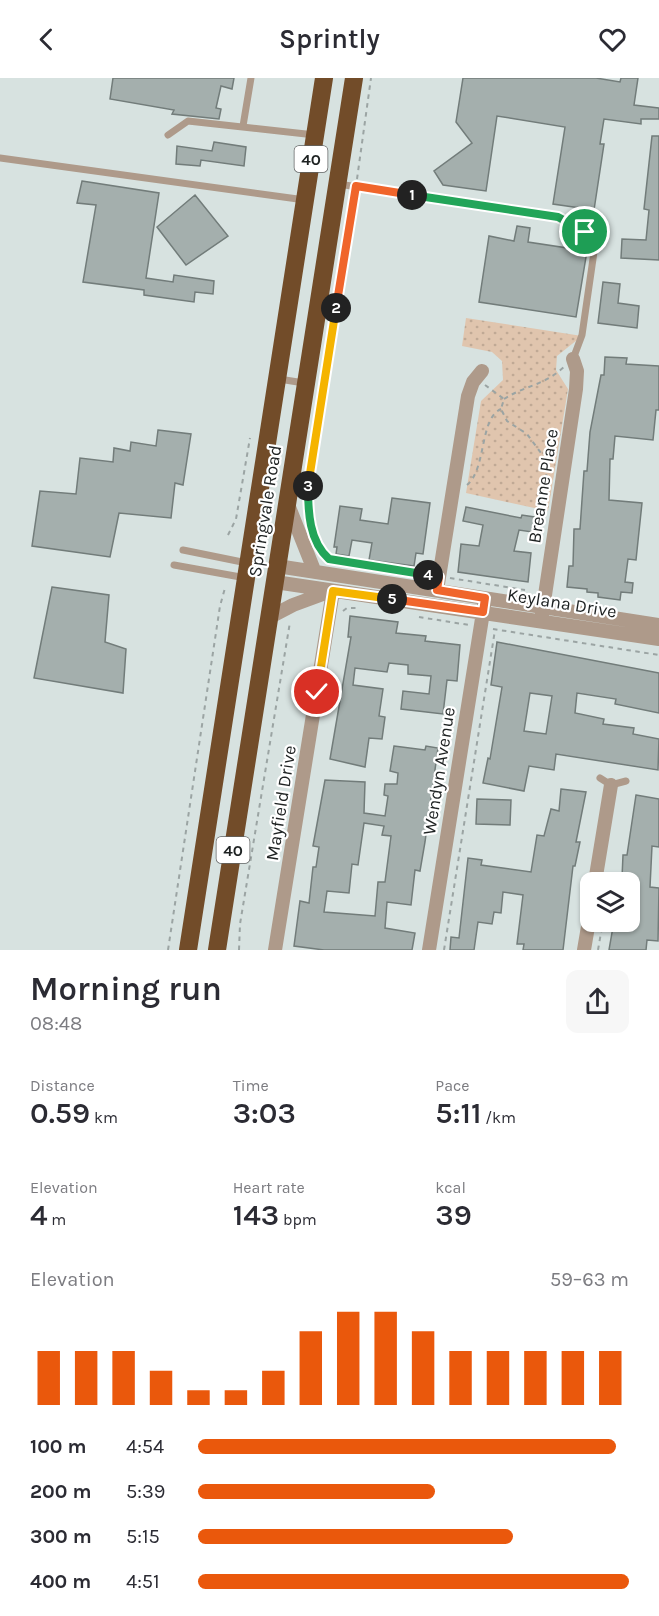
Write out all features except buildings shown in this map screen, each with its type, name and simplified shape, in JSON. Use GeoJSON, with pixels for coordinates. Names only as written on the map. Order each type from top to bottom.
{"type":"FeatureCollection","features":[{"type":"Feature","properties":{"kind":"highway","name":"Springvale Road"},"geometry":{"type":"LineString","coordinates":[[188,950],[324,78]]}},
{"type":"Feature","properties":{"kind":"highway","name":"Springvale Road"},"geometry":{"type":"LineString","coordinates":[[217,950],[354,78]]}},
{"type":"Feature","properties":{"kind":"highway","name":"Keylana Drive"},"geometry":{"type":"LineString","coordinates":[[246,571],[276,574]]}},
{"type":"Feature","properties":{"kind":"street","name":"Breanne Place"},"geometry":{"type":"LineString","coordinates":[[543,606],[576,389],[577,371],[573,359]]}},
{"type":"Feature","properties":{"kind":"street"},"geometry":{"type":"LineString","coordinates":[[438,583],[468,396],[479,374]]}},
{"type":"Feature","properties":{"kind":"street"},"geometry":{"type":"LineString","coordinates":[[287,502],[314,570]]}},
{"type":"Feature","properties":{"kind":"street","name":"Keylana Drive"},"geometry":{"type":"LineString","coordinates":[[276,574],[314,570],[438,583],[485,598],[659,625]]}},
{"type":"Feature","properties":{"kind":"street","name":"Keylana Drive"},"geometry":{"type":"LineString","coordinates":[[276,574],[333,591],[483,612],[543,606],[659,639]]}},
{"type":"Feature","properties":{"kind":"street"},"geometry":{"type":"LineString","coordinates":[[270,617],[293,605],[333,591]]}},
{"type":"Feature","properties":{"kind":"street","name":"Mayfield Drive"},"geometry":{"type":"LineString","coordinates":[[275,950],[333,591]]}},
{"type":"Feature","properties":{"kind":"street","name":"Wendyn Avenue"},"geometry":{"type":"LineString","coordinates":[[429,950],[488,628],[483,612],[485,598]]}},
{"type":"Feature","properties":{"kind":"street"},"geometry":{"type":"LineString","coordinates":[[596,872],[606,782]]}},
{"type":"Feature","properties":{"kind":"street"},"geometry":{"type":"LineString","coordinates":[[584,950],[587,932]]}},
{"type":"Feature","properties":{"kind":"lane"},"geometry":{"type":"LineString","coordinates":[[243,126],[251,78]]}},
{"type":"Feature","properties":{"kind":"lane"},"geometry":{"type":"LineString","coordinates":[[168,135],[188,121],[315,135]]}},
{"type":"Feature","properties":{"kind":"lane"},"geometry":{"type":"LineString","coordinates":[[0,158],[305,200]]}},
{"type":"Feature","properties":{"kind":"lane"},"geometry":{"type":"LineString","coordinates":[[338,184],[558,217],[585,232],[595,244],[582,335],[573,359]]}},
{"type":"Feature","properties":{"kind":"lane"},"geometry":{"type":"LineString","coordinates":[[277,379],[306,383]]}},
{"type":"Feature","properties":{"kind":"lane"},"geometry":{"type":"LineString","coordinates":[[183,550],[246,571]]}},
{"type":"Feature","properties":{"kind":"lane"},"geometry":{"type":"LineString","coordinates":[[174,565],[246,571]]}},
{"type":"Feature","properties":{"kind":"lane"},"geometry":{"type":"LineString","coordinates":[[606,782],[626,782]]}},
{"type":"Feature","properties":{"kind":"path"},"geometry":{"type":"LineString","coordinates":[[313,535],[308,487],[371,78]]}},
{"type":"Feature","properties":{"kind":"path"},"geometry":{"type":"LineString","coordinates":[[453,490],[468,484],[477,473],[485,437],[504,399],[517,391],[536,387],[552,378],[573,359]]}},
{"type":"Feature","properties":{"kind":"path"},"geometry":{"type":"LineString","coordinates":[[479,374],[504,399]]}},
{"type":"Feature","properties":{"kind":"path"},"geometry":{"type":"LineString","coordinates":[[501,409],[507,421],[528,434],[541,453],[546,468],[545,490],[560,495]]}},
{"type":"Feature","properties":{"kind":"path"},"geometry":{"type":"LineString","coordinates":[[228,535],[236,519],[250,438]]}},
{"type":"Feature","properties":{"kind":"path"},"geometry":{"type":"LineString","coordinates":[[318,548],[329,559],[543,606]]}},
{"type":"Feature","properties":{"kind":"path"},"geometry":{"type":"LineString","coordinates":[[168,950],[220,606],[225,588]]}},
{"type":"Feature","properties":{"kind":"path"},"geometry":{"type":"LineString","coordinates":[[340,614],[347,608],[358,608]]}},
{"type":"Feature","properties":{"kind":"path"},"geometry":{"type":"LineString","coordinates":[[414,617],[659,655]]}},
{"type":"Feature","properties":{"kind":"path"},"geometry":{"type":"LineString","coordinates":[[239,950],[240,924],[287,628],[294,618]]}},
{"type":"Feature","properties":{"kind":"path"},"geometry":{"type":"LineString","coordinates":[[444,950],[488,628]]}},
{"type":"Feature","properties":{"kind":"path"},"geometry":{"type":"LineString","coordinates":[[598,950],[601,932]]}},
{"type":"Feature","properties":{"kind":"shaded area"},"geometry":{"type":"Polygon","coordinates":[[[466,318],[582,336],[557,356],[556,370],[568,389],[548,511],[466,493],[481,401],[503,380],[502,361],[492,352],[462,346],[466,318]]]}},
{"type":"Feature","properties":{"kind":"route"},"geometry":{"type":"LineString","coordinates":[[317,692],[333,591],[483,612],[485,598],[437,590],[439,577],[329,559],[318,548],[313,535],[308,487],[356,186],[558,217],[585,232]]}}]}
